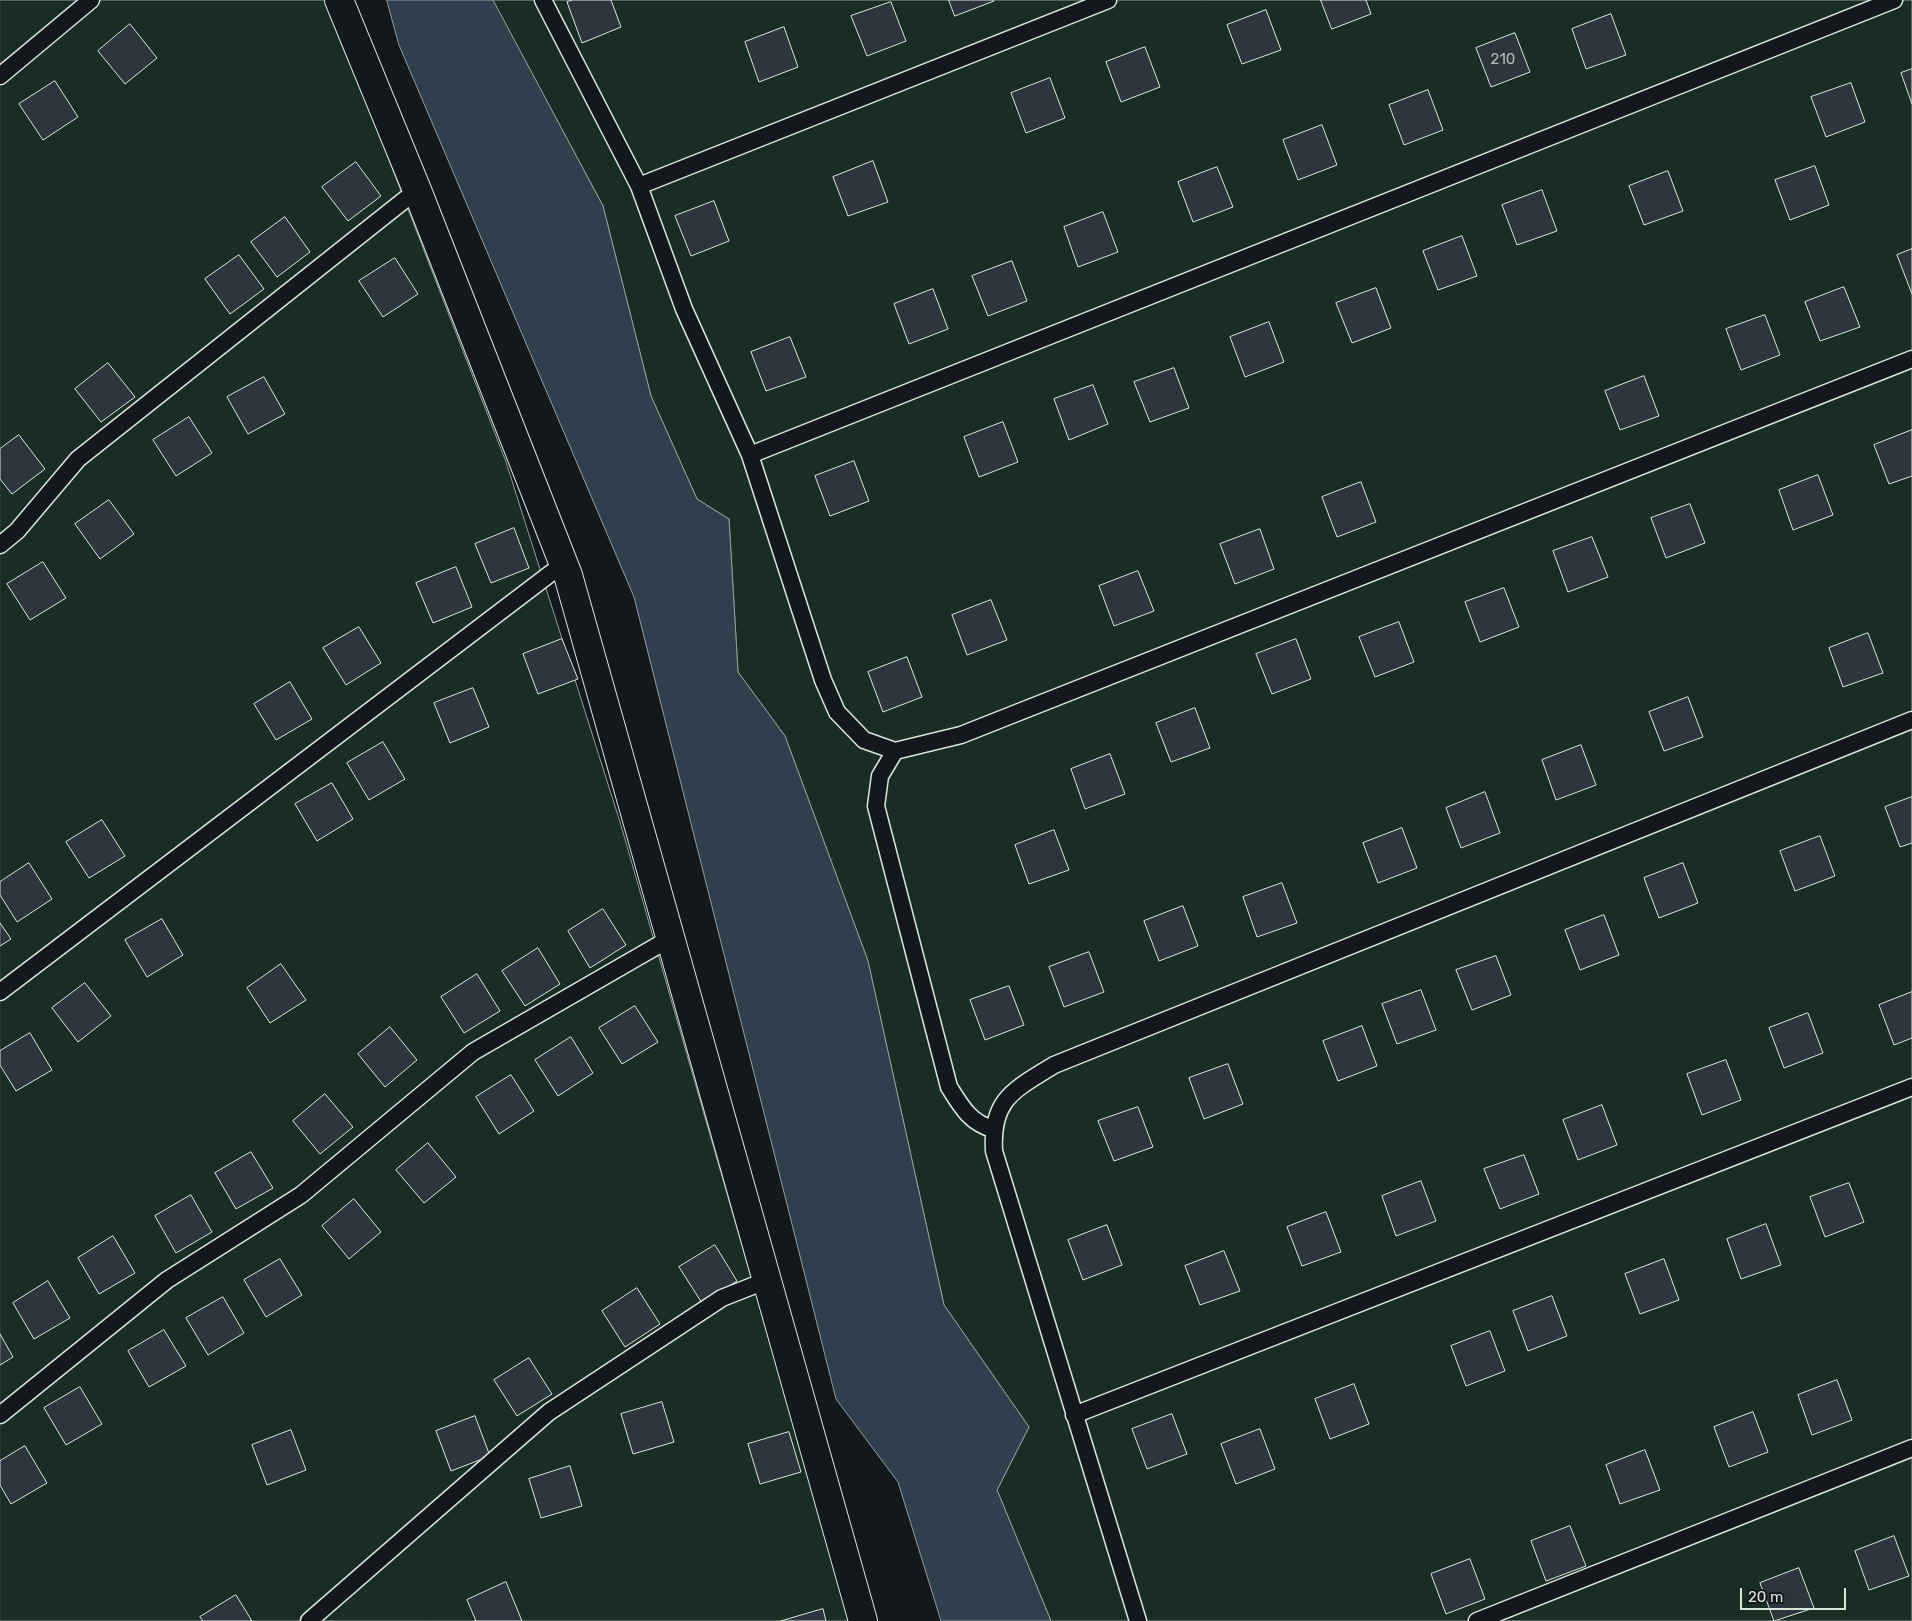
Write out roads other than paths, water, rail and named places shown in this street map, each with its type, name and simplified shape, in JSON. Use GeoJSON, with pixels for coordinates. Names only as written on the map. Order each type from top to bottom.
{"type":"FeatureCollection","features":[{"type":"Feature","properties":{"kind":"street"},"geometry":{"type":"LineString","coordinates":[[340,0],[417,190],[563,564],[863,1621]]}},
{"type":"Feature","properties":{"kind":"lane"},"geometry":{"type":"LineString","coordinates":[[0,76],[91,0]]}},
{"type":"Feature","properties":{"kind":"lane"},"geometry":{"type":"LineString","coordinates":[[543,0],[639,186],[684,308],[750,455],[824,680],[838,712],[864,740],[895,751],[961,735],[1912,359]]}},
{"type":"Feature","properties":{"kind":"lane"},"geometry":{"type":"LineString","coordinates":[[639,186],[1108,0]]}},
{"type":"Feature","properties":{"kind":"lane"},"geometry":{"type":"LineString","coordinates":[[750,455],[1894,0]]}},
{"type":"Feature","properties":{"kind":"lane"},"geometry":{"type":"LineString","coordinates":[[0,545],[18,531],[78,459],[417,190]]}},
{"type":"Feature","properties":{"kind":"lane"},"geometry":{"type":"LineString","coordinates":[[0,992],[563,564]]}},
{"type":"Feature","properties":{"kind":"lane"},"geometry":{"type":"LineString","coordinates":[[1138,1621],[994,1151],[993,1129],[1000,1106],[1021,1085],[1054,1065],[1912,720]]}},
{"type":"Feature","properties":{"kind":"lane"},"geometry":{"type":"LineString","coordinates":[[895,751],[880,776],[876,806],[941,1058],[949,1087],[966,1113],[980,1126],[993,1129]]}},
{"type":"Feature","properties":{"kind":"lane"},"geometry":{"type":"LineString","coordinates":[[0,1415],[167,1280],[301,1195],[473,1052],[669,939]]}},
{"type":"Feature","properties":{"kind":"lane"},"geometry":{"type":"LineString","coordinates":[[1074,1415],[1912,1087]]}},
{"type":"Feature","properties":{"kind":"lane"},"geometry":{"type":"LineString","coordinates":[[309,1621],[549,1412],[722,1298],[765,1280]]}},
{"type":"Feature","properties":{"kind":"lane"},"geometry":{"type":"LineString","coordinates":[[1477,1621],[1912,1448]]}},
{"type":"Feature","properties":{"kind":"water"},"geometry":{"type":"Polygon","coordinates":[[[387,0],[493,0],[603,206],[651,396],[697,499],[729,519],[738,672],[785,736],[868,961],[944,1305],[1029,1427],[997,1490],[1051,1621],[941,1621],[898,1482],[836,1399],[634,597],[399,45],[387,0]]]}}]}
